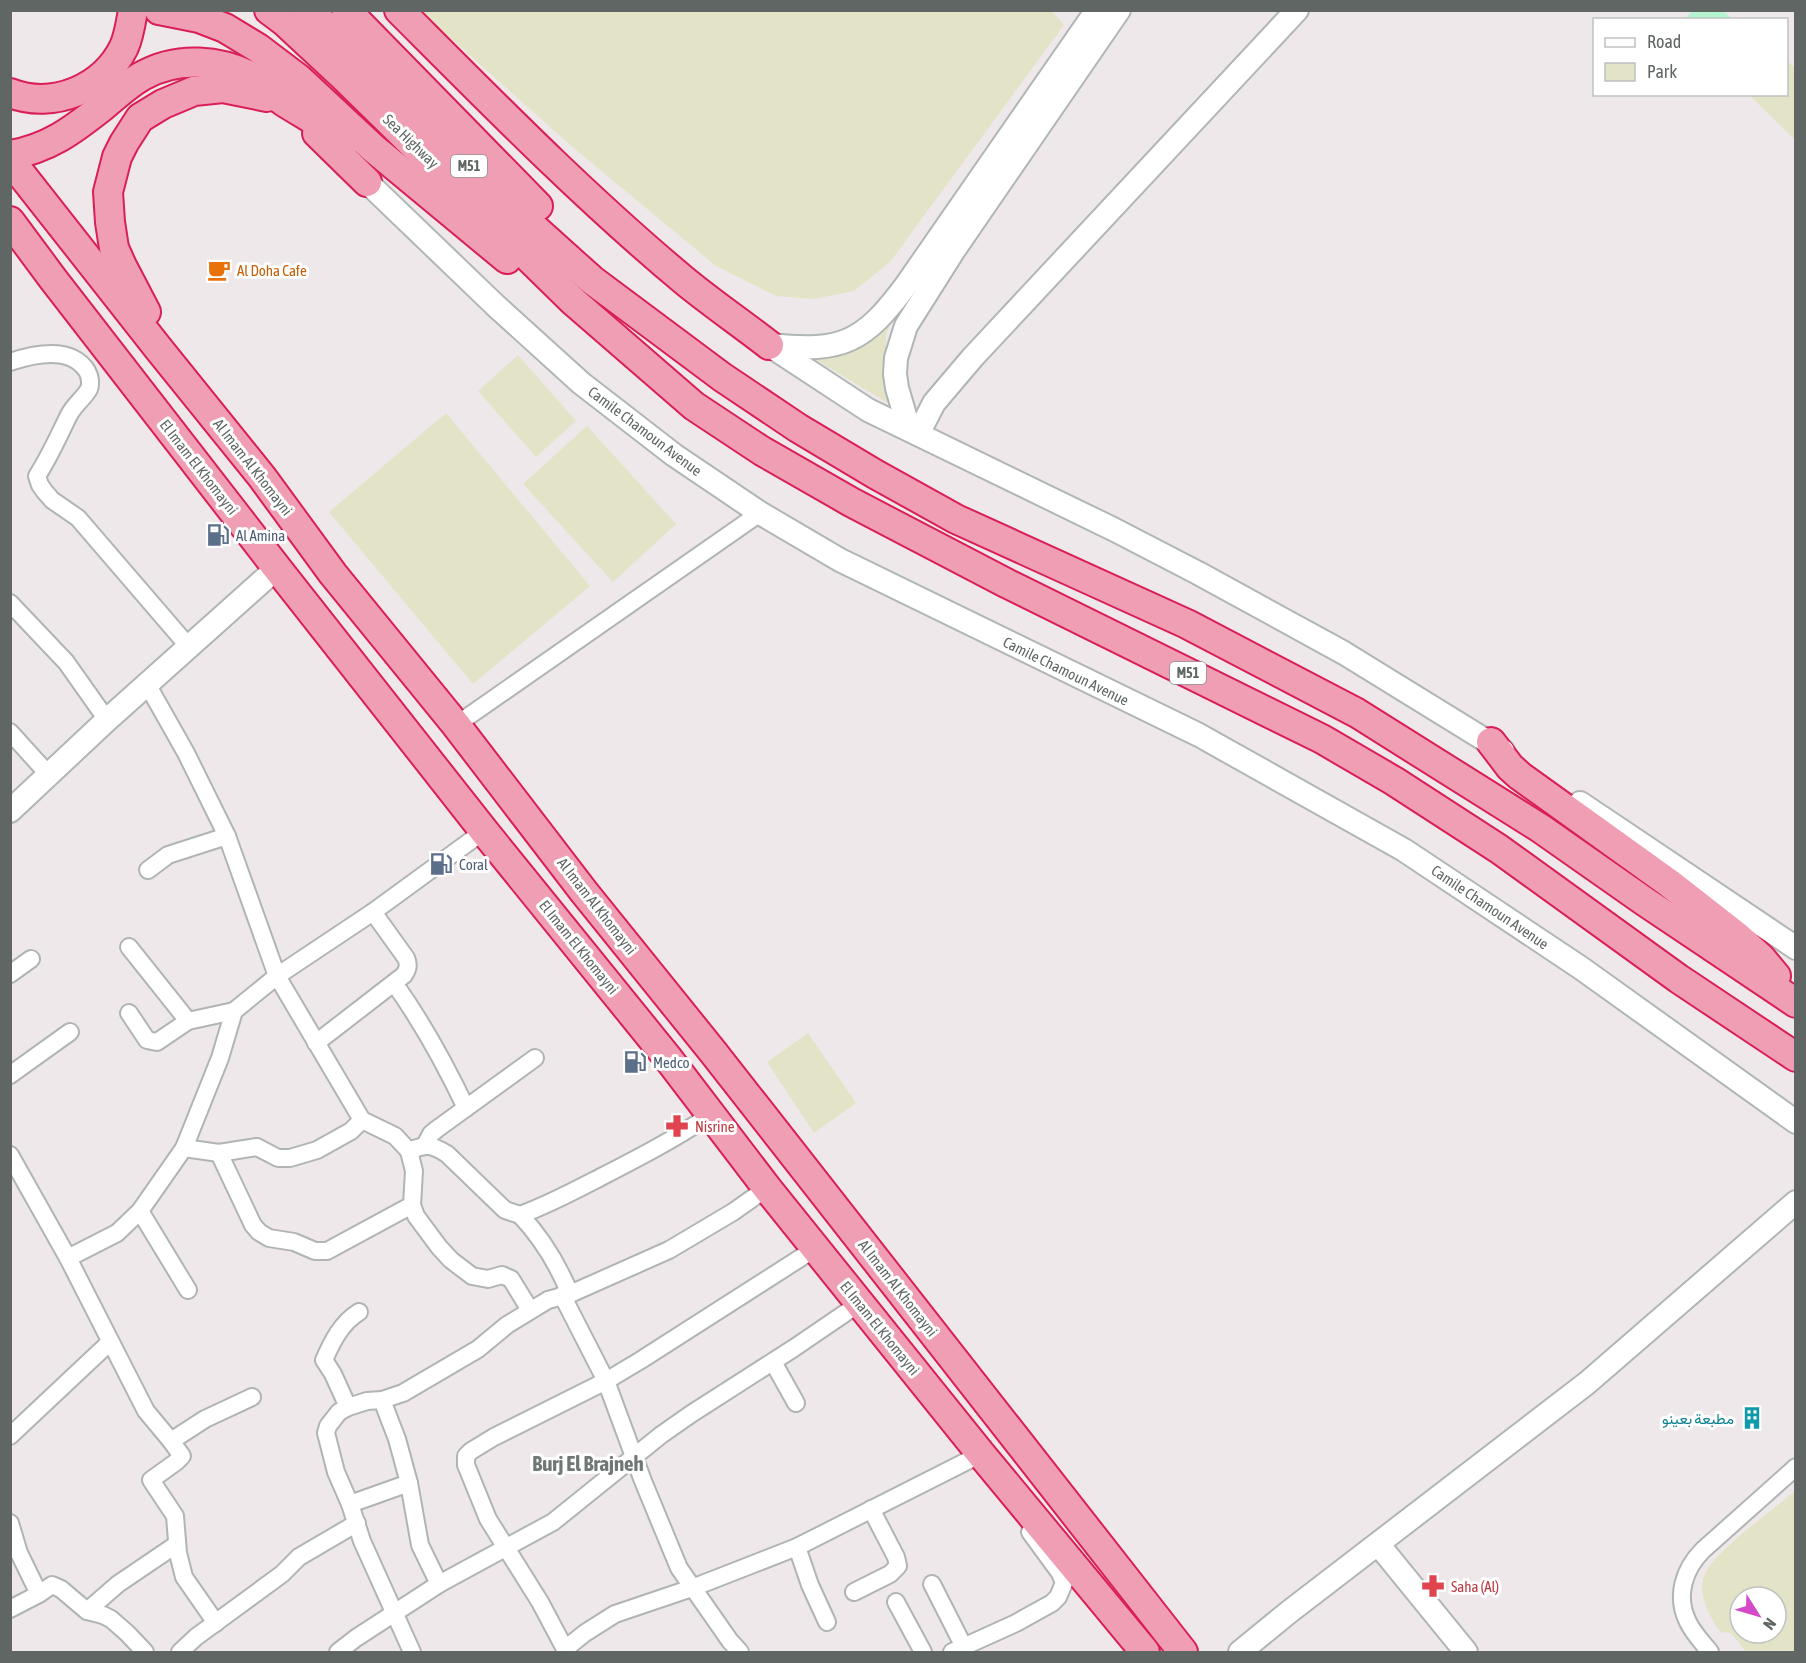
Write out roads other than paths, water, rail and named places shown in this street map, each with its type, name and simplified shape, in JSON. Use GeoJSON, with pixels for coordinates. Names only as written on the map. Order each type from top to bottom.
{"type":"FeatureCollection","features":[{"type":"Feature","properties":{"kind":"highway"},"geometry":{"type":"LineString","coordinates":[[10,93],[23,98],[43,100],[61,97],[83,89],[97,80],[124,46],[130,28],[132,10]]}},
{"type":"Feature","properties":{"kind":"highway"},"geometry":{"type":"LineString","coordinates":[[159,10],[199,18],[225,28],[258,48],[299,79],[373,148],[518,268],[574,302]]}},
{"type":"Feature","properties":{"kind":"highway","name":"Sea Highway"},"geometry":{"type":"LineString","coordinates":[[269,10],[344,77],[574,302]]}},
{"type":"Feature","properties":{"kind":"highway","name":"Sea Highway"},"geometry":{"type":"LineString","coordinates":[[307,10],[351,48],[523,218],[592,280]]}},
{"type":"Feature","properties":{"kind":"highway"},"geometry":{"type":"LineString","coordinates":[[346,10],[558,227],[578,254],[592,280]]}},
{"type":"Feature","properties":{"kind":"highway"},"geometry":{"type":"LineString","coordinates":[[399,10],[617,222],[687,283],[769,345]]}},
{"type":"Feature","properties":{"kind":"highway"},"geometry":{"type":"LineString","coordinates":[[10,158],[34,151],[55,141],[142,76],[167,65],[187,61],[235,69],[255,79],[353,145],[360,148],[373,148]]}},
{"type":"Feature","properties":{"kind":"highway"},"geometry":{"type":"LineString","coordinates":[[158,348],[157,336],[151,321],[114,248],[110,222],[108,192],[117,157],[140,118],[163,104],[194,91],[223,88],[289,104],[367,182]]}},
{"type":"Feature","properties":{"kind":"highway","name":"Al Imam Al Khomayni"},"geometry":{"type":"LineString","coordinates":[[10,158],[84,255],[262,477],[333,574],[456,725],[1175,1643]]}},
{"type":"Feature","properties":{"kind":"highway","name":"El Imam El Khomayni"},"geometry":{"type":"LineString","coordinates":[[14,232],[484,831],[653,1039],[767,1188],[1145,1653]]}},
{"type":"Feature","properties":{"kind":"highway"},"geometry":{"type":"LineString","coordinates":[[53,279],[51,268],[60,255],[68,252],[84,255]]}},
{"type":"Feature","properties":{"kind":"highway","name":"M51"},"geometry":{"type":"LineString","coordinates":[[592,280],[723,377],[798,428],[874,474],[956,519],[1187,624],[1279,670],[1357,713],[1540,828],[1644,902],[1796,1002]]}},
{"type":"Feature","properties":{"kind":"highway","name":"M51"},"geometry":{"type":"LineString","coordinates":[[574,302],[694,406],[762,451],[872,513],[1008,584],[1322,740],[1394,781],[1499,849],[1679,979],[1796,1057]]}},
{"type":"Feature","properties":{"kind":"highway"},"geometry":{"type":"LineString","coordinates":[[1491,742],[1510,767],[1530,784],[1669,883],[1738,937],[1761,958],[1796,1002]]}},
{"type":"Feature","properties":{"kind":"highway"},"geometry":{"type":"LineString","coordinates":[[653,1039],[665,1048],[681,1049],[688,1038],[684,1015]]}},
{"type":"Feature","properties":{"kind":"highway"},"geometry":{"type":"LineString","coordinates":[[705,1108],[698,1082],[702,1072],[711,1068],[732,1076]]}},
{"type":"Feature","properties":{"kind":"street"},"geometry":{"type":"LineString","coordinates":[[769,345],[827,347],[862,334],[878,321],[907,284],[1097,10]]}},
{"type":"Feature","properties":{"kind":"street"},"geometry":{"type":"LineString","coordinates":[[914,431],[897,388],[895,374],[896,358],[906,326],[954,250],[1119,10]]}},
{"type":"Feature","properties":{"kind":"street"},"geometry":{"type":"LineString","coordinates":[[914,431],[934,403],[973,357],[1297,10]]}},
{"type":"Feature","properties":{"kind":"street","name":"Camile Chamoun Avenue"},"geometry":{"type":"LineString","coordinates":[[367,182],[495,305],[581,383],[674,455],[760,513],[840,560],[1199,735],[1404,850],[1581,968],[1796,1122]]}},
{"type":"Feature","properties":{"kind":"street"},"geometry":{"type":"LineString","coordinates":[[769,345],[868,410],[1113,529],[1344,653],[1491,742],[1796,948]]}},
{"type":"Feature","properties":{"kind":"street"},"geometry":{"type":"LineString","coordinates":[[10,362],[35,355],[59,354],[74,360],[90,374],[89,388],[71,412],[49,458],[37,476],[52,500],[78,518],[189,647]]}},
{"type":"Feature","properties":{"kind":"street"},"geometry":{"type":"LineString","coordinates":[[456,725],[760,513]]}},
{"type":"Feature","properties":{"kind":"street"},"geometry":{"type":"LineString","coordinates":[[10,811],[107,720],[277,568]]}},
{"type":"Feature","properties":{"kind":"street"},"geometry":{"type":"LineString","coordinates":[[10,603],[17,621],[66,662],[107,720]]}},
{"type":"Feature","properties":{"kind":"street"},"geometry":{"type":"LineString","coordinates":[[147,684],[186,753],[227,836],[277,976],[362,1120],[395,1136],[409,1151],[414,1171],[412,1205],[416,1216],[451,1260],[467,1274],[488,1279],[502,1275],[507,1277],[514,1283],[530,1310]]}},
{"type":"Feature","properties":{"kind":"street"},"geometry":{"type":"LineString","coordinates":[[10,732],[48,774]]}},
{"type":"Feature","properties":{"kind":"street"},"geometry":{"type":"LineString","coordinates":[[129,1013],[147,1040],[157,1042],[188,1021],[234,1011],[277,976],[373,912],[484,831]]}},
{"type":"Feature","properties":{"kind":"street"},"geometry":{"type":"LineString","coordinates":[[148,870],[168,855],[227,836]]}},
{"type":"Feature","properties":{"kind":"street"},"geometry":{"type":"LineString","coordinates":[[316,1043],[404,975],[408,964],[406,958],[373,912]]}},
{"type":"Feature","properties":{"kind":"street"},"geometry":{"type":"LineString","coordinates":[[129,947],[188,1021]]}},
{"type":"Feature","properties":{"kind":"street"},"geometry":{"type":"LineString","coordinates":[[10,974],[31,959]]}},
{"type":"Feature","properties":{"kind":"street"},"geometry":{"type":"LineString","coordinates":[[394,983],[432,1040],[466,1108]]}},
{"type":"Feature","properties":{"kind":"street"},"geometry":{"type":"LineString","coordinates":[[68,1258],[117,1233],[140,1211],[183,1148],[220,1058],[234,1011]]}},
{"type":"Feature","properties":{"kind":"street"},"geometry":{"type":"LineString","coordinates":[[10,1075],[70,1032]]}},
{"type":"Feature","properties":{"kind":"street"},"geometry":{"type":"LineString","coordinates":[[425,1145],[430,1134],[534,1058]]}},
{"type":"Feature","properties":{"kind":"street"},"geometry":{"type":"LineString","coordinates":[[520,1215],[549,1204],[683,1134],[705,1108]]}},
{"type":"Feature","properties":{"kind":"street"},"geometry":{"type":"LineString","coordinates":[[183,1148],[219,1154],[256,1147],[278,1158],[290,1158],[317,1150],[351,1131],[362,1120]]}},
{"type":"Feature","properties":{"kind":"street"},"geometry":{"type":"LineString","coordinates":[[409,1151],[425,1145],[447,1154],[506,1210],[520,1215],[533,1228],[558,1267],[566,1294],[606,1381],[670,1550],[692,1588],[740,1653]]}},
{"type":"Feature","properties":{"kind":"street"},"geometry":{"type":"LineString","coordinates":[[219,1154],[253,1225],[259,1232],[269,1238],[294,1242],[315,1251],[327,1251],[412,1205]]}},
{"type":"Feature","properties":{"kind":"street"},"geometry":{"type":"LineString","coordinates":[[12,1161],[68,1258],[146,1411],[182,1456],[151,1480],[175,1516],[180,1567],[184,1577],[216,1623]]}},
{"type":"Feature","properties":{"kind":"street"},"geometry":{"type":"LineString","coordinates":[[411,1653],[362,1541],[350,1504],[336,1472],[326,1433],[328,1426],[339,1412],[348,1407],[403,1393],[477,1349],[507,1325],[548,1300],[669,1250],[733,1212],[767,1188]]}},
{"type":"Feature","properties":{"kind":"street"},"geometry":{"type":"LineString","coordinates":[[1263,1653],[1381,1549],[1587,1383],[1796,1202]]}},
{"type":"Feature","properties":{"kind":"street"},"geometry":{"type":"LineString","coordinates":[[140,1211],[188,1290]]}},
{"type":"Feature","properties":{"kind":"street"},"geometry":{"type":"LineString","coordinates":[[1240,1653],[1289,1612],[1381,1549],[1594,1389],[1796,1215]]}},
{"type":"Feature","properties":{"kind":"street"},"geometry":{"type":"LineString","coordinates":[[816,1248],[606,1381],[494,1437],[466,1456],[466,1465],[488,1519],[545,1611],[562,1651],[615,1614],[692,1588],[797,1547],[981,1454]]}},
{"type":"Feature","properties":{"kind":"street"},"geometry":{"type":"LineString","coordinates":[[338,1653],[356,1638],[439,1584],[553,1522],[691,1414],[860,1304]]}},
{"type":"Feature","properties":{"kind":"street"},"geometry":{"type":"LineString","coordinates":[[348,1407],[324,1360],[333,1340],[351,1317],[359,1312]]}},
{"type":"Feature","properties":{"kind":"street"},"geometry":{"type":"LineString","coordinates":[[10,1436],[111,1342]]}},
{"type":"Feature","properties":{"kind":"street"},"geometry":{"type":"LineString","coordinates":[[773,1362],[796,1403]]}},
{"type":"Feature","properties":{"kind":"street"},"geometry":{"type":"LineString","coordinates":[[171,1441],[205,1419],[252,1397]]}},
{"type":"Feature","properties":{"kind":"street"},"geometry":{"type":"LineString","coordinates":[[382,1400],[397,1439],[409,1484],[420,1545],[439,1584]]}},
{"type":"Feature","properties":{"kind":"street"},"geometry":{"type":"LineString","coordinates":[[1710,1653],[1688,1623],[1683,1610],[1683,1584],[1687,1571],[1703,1550],[1796,1467]]}},
{"type":"Feature","properties":{"kind":"street"},"geometry":{"type":"LineString","coordinates":[[350,1504],[409,1484]]}},
{"type":"Feature","properties":{"kind":"street"},"geometry":{"type":"LineString","coordinates":[[932,1584],[958,1650],[1052,1603],[1058,1597],[1064,1583],[1028,1528],[1022,1502]]}},
{"type":"Feature","properties":{"kind":"street"},"geometry":{"type":"LineString","coordinates":[[854,1592],[886,1576],[898,1566],[896,1557],[872,1509]]}},
{"type":"Feature","properties":{"kind":"street"},"geometry":{"type":"LineString","coordinates":[[10,1523],[19,1553],[39,1594]]}},
{"type":"Feature","properties":{"kind":"street"},"geometry":{"type":"LineString","coordinates":[[180,1653],[282,1574],[300,1557],[357,1523]]}},
{"type":"Feature","properties":{"kind":"street"},"geometry":{"type":"LineString","coordinates":[[87,1611],[118,1584],[177,1544]]}},
{"type":"Feature","properties":{"kind":"street"},"geometry":{"type":"LineString","coordinates":[[797,1547],[810,1585],[827,1622]]}},
{"type":"Feature","properties":{"kind":"street"},"geometry":{"type":"LineString","coordinates":[[1381,1549],[1466,1653]]}},
{"type":"Feature","properties":{"kind":"street"},"geometry":{"type":"LineString","coordinates":[[10,1609],[52,1585],[61,1589],[87,1611],[111,1619],[145,1653]]}},
{"type":"Feature","properties":{"kind":"street"},"geometry":{"type":"LineString","coordinates":[[896,1602],[923,1653]]}},
{"type":"Feature","properties":{"kind":"street"},"geometry":{"type":"LineString","coordinates":[[1175,1643],[1183,1640],[1200,1653]]}},
{"type":"Feature","properties":{"kind":"place","name":"Al Doha Cafe"},"geometry":{"type":"Point","coordinates":[219,270]}},
{"type":"Feature","properties":{"kind":"place","name":"Al Amina"},"geometry":{"type":"Point","coordinates":[218,535]}},
{"type":"Feature","properties":{"kind":"place","name":"Coral"},"geometry":{"type":"Point","coordinates":[441,864]}},
{"type":"Feature","properties":{"kind":"place","name":"Medco"},"geometry":{"type":"Point","coordinates":[635,1062]}},
{"type":"Feature","properties":{"kind":"place","name":"Nisrine"},"geometry":{"type":"Point","coordinates":[677,1126]}},
{"type":"Feature","properties":{"kind":"place","name":"مطبعة بعينو"},"geometry":{"type":"Point","coordinates":[1752,1418]}},
{"type":"Feature","properties":{"kind":"place","name":"Saha (Al)"},"geometry":{"type":"Point","coordinates":[1433,1586]}},
{"type":"Feature","properties":{"kind":"district","name":"Burj El Brajneh"},"geometry":{"type":"Point","coordinates":[588,1463]}}]}
